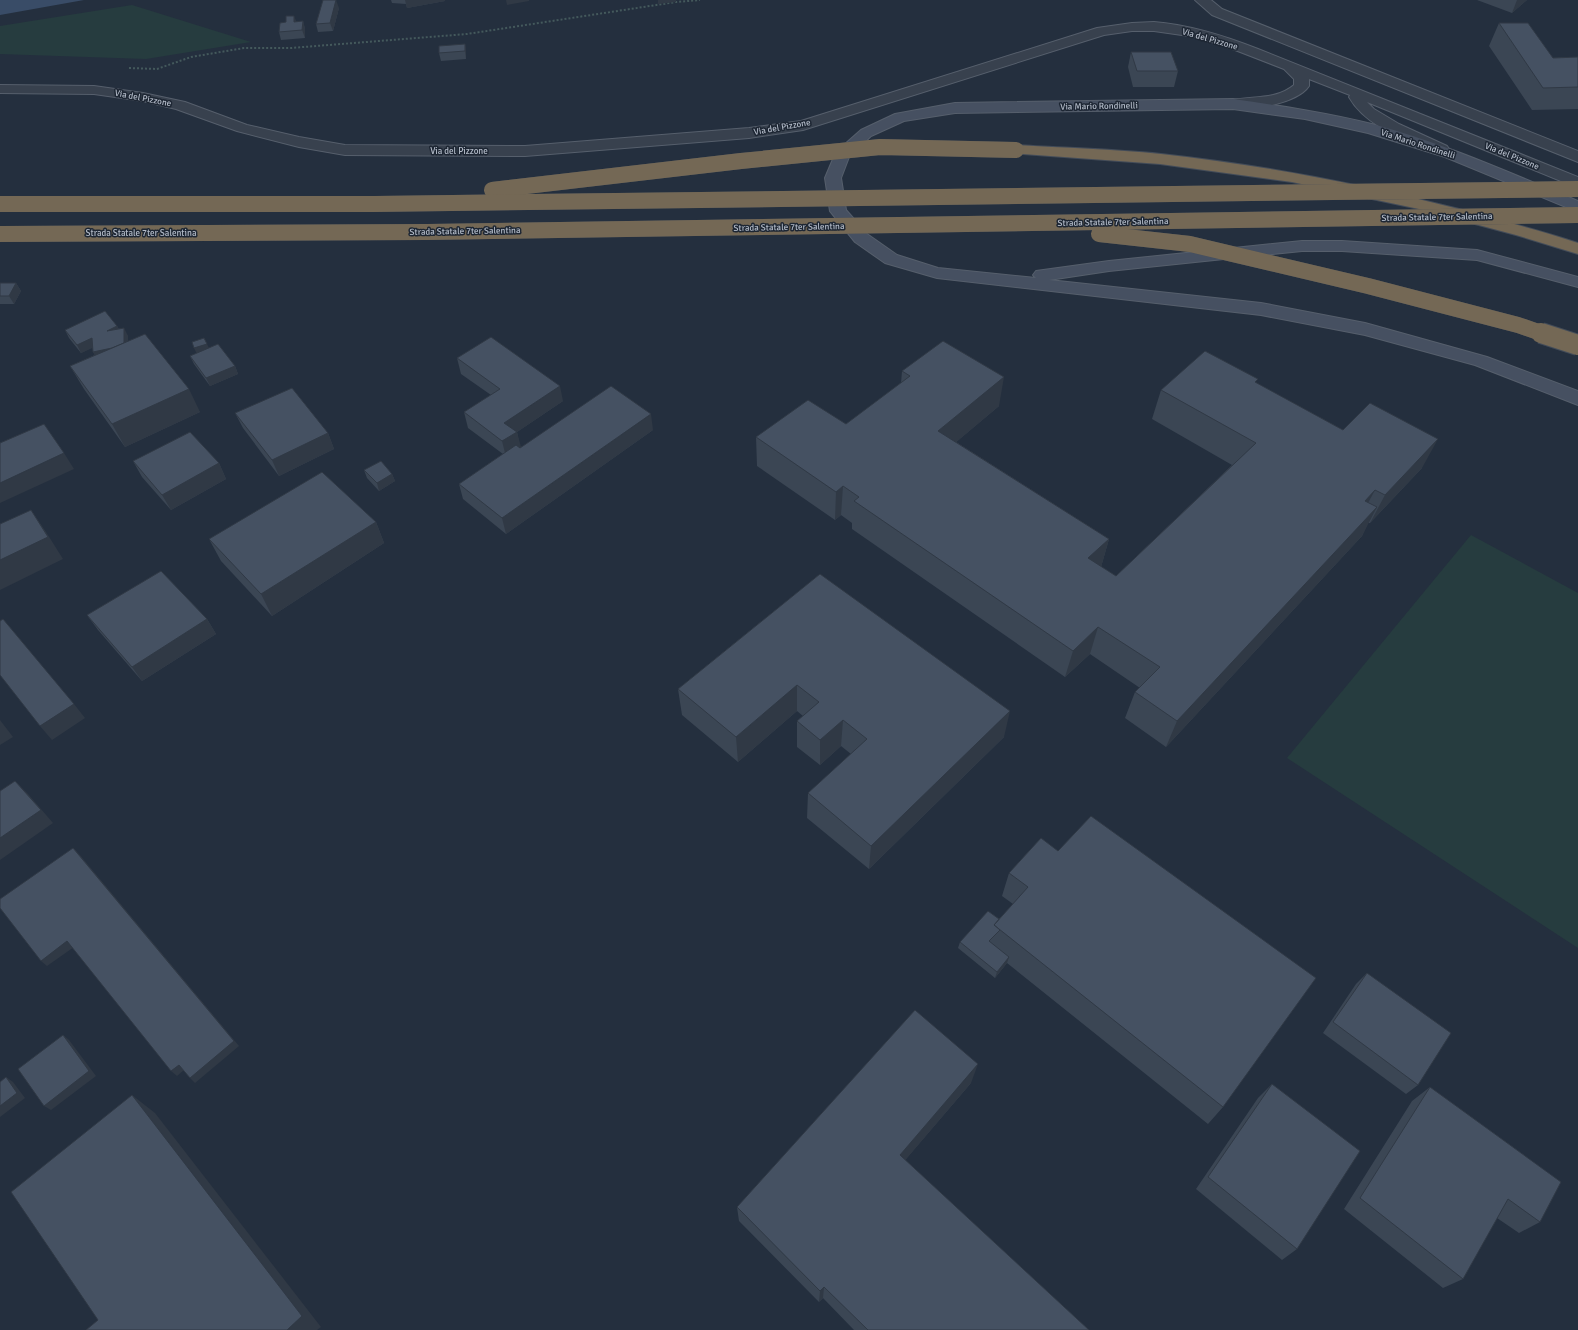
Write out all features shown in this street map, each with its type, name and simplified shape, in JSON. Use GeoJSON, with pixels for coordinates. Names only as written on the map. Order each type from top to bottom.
{"type":"FeatureCollection","features":[{"type":"Feature","properties":{"kind":"highway"},"geometry":{"type":"LineString","coordinates":[[374,204],[741,161],[880,147],[1016,150],[1124,156],[1225,166],[1318,182],[1413,202],[1542,237],[1578,249]]}},
{"type":"Feature","properties":{"kind":"highway"},"geometry":{"type":"LineString","coordinates":[[0,204],[374,204],[1578,189]]}},
{"type":"Feature","properties":{"kind":"highway","name":"Strada Statale 7ter Salentina"},"geometry":{"type":"LineString","coordinates":[[0,234],[419,232],[1578,215]]}},
{"type":"Feature","properties":{"kind":"highway"},"geometry":{"type":"LineString","coordinates":[[1001,224],[1024,229],[1097,234],[1190,244],[1376,288],[1518,325],[1578,345]]}},
{"type":"Feature","properties":{"kind":"main road","name":"Via Mario Rondinelli"},"geometry":{"type":"LineString","coordinates":[[985,278],[937,273],[891,259],[861,238],[838,211],[833,178],[842,155],[866,133],[900,117],[955,108],[1233,104],[1305,114],[1372,130],[1451,154],[1578,207]]}},
{"type":"Feature","properties":{"kind":"main road"},"geometry":{"type":"LineString","coordinates":[[985,278],[1067,273],[1109,266],[1302,246],[1342,246],[1477,255],[1578,282]]}},
{"type":"Feature","properties":{"kind":"main road"},"geometry":{"type":"LineString","coordinates":[[985,278],[1261,310],[1365,329],[1481,361],[1578,398]]}},
{"type":"Feature","properties":{"kind":"street"},"geometry":{"type":"LineString","coordinates":[[1202,0],[1217,12],[1224,15],[1578,157]]}},
{"type":"Feature","properties":{"kind":"street","name":"Via del Pizzone"},"geometry":{"type":"LineString","coordinates":[[0,89],[94,90],[143,97],[180,105],[242,128],[298,142],[345,150],[526,151],[749,133],[803,125],[1102,31],[1132,27],[1163,27],[1193,32],[1222,40],[1578,183]]}},
{"type":"Feature","properties":{"kind":"street"},"geometry":{"type":"LineString","coordinates":[[1233,104],[1281,99],[1295,93],[1302,86],[1301,78],[1290,67]]}},
{"type":"Feature","properties":{"kind":"street"},"geometry":{"type":"LineString","coordinates":[[1354,92],[1357,101],[1367,112],[1390,125],[1451,154]]}},
{"type":"Feature","properties":{"kind":"path"},"geometry":{"type":"LineString","coordinates":[[125,67],[157,69],[191,57],[244,48],[291,48],[467,34],[676,2],[700,0]]}},
{"type":"Feature","properties":{"kind":"green space"},"geometry":{"type":"Polygon","coordinates":[[[132,5],[251,42],[146,59],[0,54],[0,26],[132,5]]]}},
{"type":"Feature","properties":{"kind":"green space"},"geometry":{"type":"Polygon","coordinates":[[[1471,535],[1578,593],[1578,948],[1287,758],[1471,535]]]}},
{"type":"Feature","properties":{"kind":"water"},"geometry":{"type":"Polygon","coordinates":[[[0,0],[84,0],[0,15],[0,0]]]}},
{"type":"Feature","properties":{"kind":"building"},"geometry":{"type":"Polygon","coordinates":[[[323,0],[336,0],[330,23],[316,24],[323,0]]]}},
{"type":"Feature","properties":{"kind":"building"},"geometry":{"type":"Polygon","coordinates":[[[286,16],[294,16],[294,22],[303,21],[302,30],[279,32],[280,23],[286,22],[286,16]]]}},
{"type":"Feature","properties":{"kind":"building"},"geometry":{"type":"Polygon","coordinates":[[[1499,23],[1528,23],[1553,58],[1578,57],[1578,87],[1543,88],[1499,23]]]}},
{"type":"Feature","properties":{"kind":"building"},"geometry":{"type":"Polygon","coordinates":[[[465,44],[465,51],[439,53],[439,46],[465,44]]]}},
{"type":"Feature","properties":{"kind":"building"},"geometry":{"type":"Polygon","coordinates":[[[1131,52],[1171,52],[1178,71],[1137,71],[1131,52]]]}},
{"type":"Feature","properties":{"kind":"building"},"geometry":{"type":"Polygon","coordinates":[[[0,283],[16,283],[9,296],[0,296],[0,283]]]}},
{"type":"Feature","properties":{"kind":"building"},"geometry":{"type":"Polygon","coordinates":[[[105,311],[117,326],[107,331],[124,328],[124,343],[112,348],[93,352],[92,338],[77,345],[65,330],[105,311]]]}},
{"type":"Feature","properties":{"kind":"building"},"geometry":{"type":"Polygon","coordinates":[[[145,334],[189,389],[112,424],[70,366],[145,334]]]}},
{"type":"Feature","properties":{"kind":"building"},"geometry":{"type":"Polygon","coordinates":[[[491,337],[560,386],[504,423],[517,432],[502,441],[464,412],[500,389],[457,358],[491,337]]]}},
{"type":"Feature","properties":{"kind":"building"},"geometry":{"type":"Polygon","coordinates":[[[204,338],[207,344],[194,348],[192,342],[204,338]]]}},
{"type":"Feature","properties":{"kind":"building"},"geometry":{"type":"Polygon","coordinates":[[[943,341],[1004,377],[938,431],[1109,539],[1088,558],[1116,576],[1256,443],[1161,390],[1205,351],[1258,379],[1255,382],[1343,430],[1370,403],[1438,439],[1385,495],[1375,490],[1365,501],[1377,507],[1177,721],[1135,692],[1160,667],[1098,627],[1073,651],[854,501],[859,497],[843,486],[836,492],[756,437],[808,400],[846,424],[910,376],[902,371],[943,341]]]}},
{"type":"Feature","properties":{"kind":"building"},"geometry":{"type":"Polygon","coordinates":[[[218,344],[235,366],[206,378],[190,356],[218,344]]]}},
{"type":"Feature","properties":{"kind":"building"},"geometry":{"type":"Polygon","coordinates":[[[611,386],[651,414],[502,518],[459,484],[516,445],[520,448],[611,386]]]}},
{"type":"Feature","properties":{"kind":"building"},"geometry":{"type":"Polygon","coordinates":[[[292,388],[328,433],[272,460],[235,413],[292,388]]]}},
{"type":"Feature","properties":{"kind":"building"},"geometry":{"type":"Polygon","coordinates":[[[44,424],[64,453],[0,483],[0,443],[44,424]]]}},
{"type":"Feature","properties":{"kind":"building"},"geometry":{"type":"Polygon","coordinates":[[[190,432],[219,463],[162,495],[133,461],[190,432]]]}},
{"type":"Feature","properties":{"kind":"building"},"geometry":{"type":"Polygon","coordinates":[[[381,461],[392,474],[377,483],[364,470],[381,461]]]}},
{"type":"Feature","properties":{"kind":"building"},"geometry":{"type":"Polygon","coordinates":[[[322,472],[376,522],[261,594],[209,539],[322,472]]]}},
{"type":"Feature","properties":{"kind":"building"},"geometry":{"type":"Polygon","coordinates":[[[31,510],[48,537],[0,560],[0,524],[31,510]]]}},
{"type":"Feature","properties":{"kind":"building"},"geometry":{"type":"Polygon","coordinates":[[[161,571],[207,619],[132,667],[87,615],[161,571]]]}},
{"type":"Feature","properties":{"kind":"building"},"geometry":{"type":"Polygon","coordinates":[[[820,574],[1010,711],[871,846],[808,793],[867,739],[843,720],[820,740],[797,721],[819,702],[797,685],[736,737],[678,689],[820,574]]]}},
{"type":"Feature","properties":{"kind":"building"},"geometry":{"type":"Polygon","coordinates":[[[3,619],[74,704],[40,726],[0,675],[0,621],[3,619]]]}},
{"type":"Feature","properties":{"kind":"building"},"geometry":{"type":"Polygon","coordinates":[[[15,781],[41,810],[0,838],[0,791],[15,781]]]}},
{"type":"Feature","properties":{"kind":"building"},"geometry":{"type":"Polygon","coordinates":[[[1091,816],[1316,978],[1223,1107],[994,925],[1028,887],[1009,873],[1041,838],[1058,851],[1091,816]]]}},
{"type":"Feature","properties":{"kind":"building"},"geometry":{"type":"Polygon","coordinates":[[[73,848],[234,1041],[190,1078],[179,1065],[171,1071],[67,941],[41,961],[0,908],[0,899],[73,848]]]}},
{"type":"Feature","properties":{"kind":"building"},"geometry":{"type":"Polygon","coordinates":[[[988,911],[999,919],[994,925],[1000,930],[989,941],[1009,957],[997,972],[960,942],[988,911]]]}},
{"type":"Feature","properties":{"kind":"building"},"geometry":{"type":"Polygon","coordinates":[[[1367,973],[1451,1033],[1418,1085],[1333,1022],[1367,973]]]}},
{"type":"Feature","properties":{"kind":"building"},"geometry":{"type":"Polygon","coordinates":[[[915,1010],[978,1064],[900,1155],[1089,1330],[868,1330],[824,1287],[820,1291],[737,1207],[915,1010]]]}},
{"type":"Feature","properties":{"kind":"building"},"geometry":{"type":"Polygon","coordinates":[[[63,1035],[89,1071],[44,1106],[18,1069],[63,1035]]]}},
{"type":"Feature","properties":{"kind":"building"},"geometry":{"type":"Polygon","coordinates":[[[6,1077],[17,1093],[0,1106],[0,1082],[6,1077]]]}},
{"type":"Feature","properties":{"kind":"building"},"geometry":{"type":"Polygon","coordinates":[[[1272,1084],[1360,1151],[1297,1249],[1208,1177],[1272,1084]]]}},
{"type":"Feature","properties":{"kind":"building"},"geometry":{"type":"Polygon","coordinates":[[[1430,1087],[1561,1182],[1540,1222],[1508,1199],[1463,1279],[1360,1198],[1430,1087]]]}},
{"type":"Feature","properties":{"kind":"building"},"geometry":{"type":"Polygon","coordinates":[[[132,1095],[302,1316],[287,1330],[86,1330],[98,1320],[11,1192],[132,1095]]]}}]}
